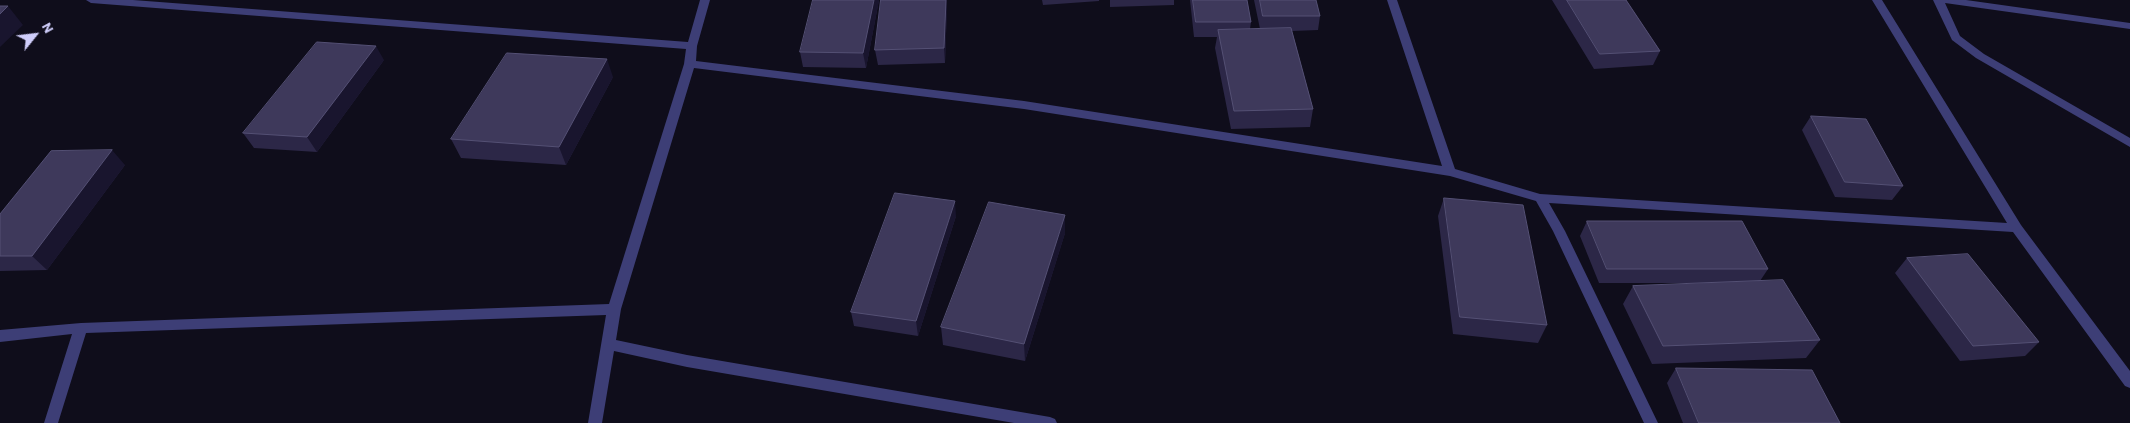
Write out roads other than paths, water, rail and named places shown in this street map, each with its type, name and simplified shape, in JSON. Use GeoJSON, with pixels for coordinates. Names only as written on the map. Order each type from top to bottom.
{"type":"FeatureCollection","features":[{"type":"Feature","properties":{"kind":"street"},"geometry":{"type":"LineString","coordinates":[[91,0],[692,46]]}},
{"type":"Feature","properties":{"kind":"street"},"geometry":{"type":"LineString","coordinates":[[595,423],[614,309],[690,64],[692,46],[705,0]]}},
{"type":"Feature","properties":{"kind":"street"},"geometry":{"type":"LineString","coordinates":[[1392,0],[1450,172]]}},
{"type":"Feature","properties":{"kind":"street"},"geometry":{"type":"LineString","coordinates":[[1877,0],[2017,228],[2130,382]]}},
{"type":"Feature","properties":{"kind":"street"},"geometry":{"type":"LineString","coordinates":[[1938,0],[1956,38],[1980,56],[2130,144]]}},
{"type":"Feature","properties":{"kind":"street"},"geometry":{"type":"LineString","coordinates":[[1943,0],[2130,26]]}},
{"type":"Feature","properties":{"kind":"street"},"geometry":{"type":"LineString","coordinates":[[690,64],[1024,105],[1450,172],[1540,198],[2017,228]]}},
{"type":"Feature","properties":{"kind":"street"},"geometry":{"type":"LineString","coordinates":[[1540,198],[1559,231],[1651,423]]}},
{"type":"Feature","properties":{"kind":"street"},"geometry":{"type":"LineString","coordinates":[[0,336],[81,328],[614,309]]}},
{"type":"Feature","properties":{"kind":"street"},"geometry":{"type":"LineString","coordinates":[[51,423],[81,328]]}},
{"type":"Feature","properties":{"kind":"street"},"geometry":{"type":"LineString","coordinates":[[608,344],[697,363],[1050,423]]}}]}
